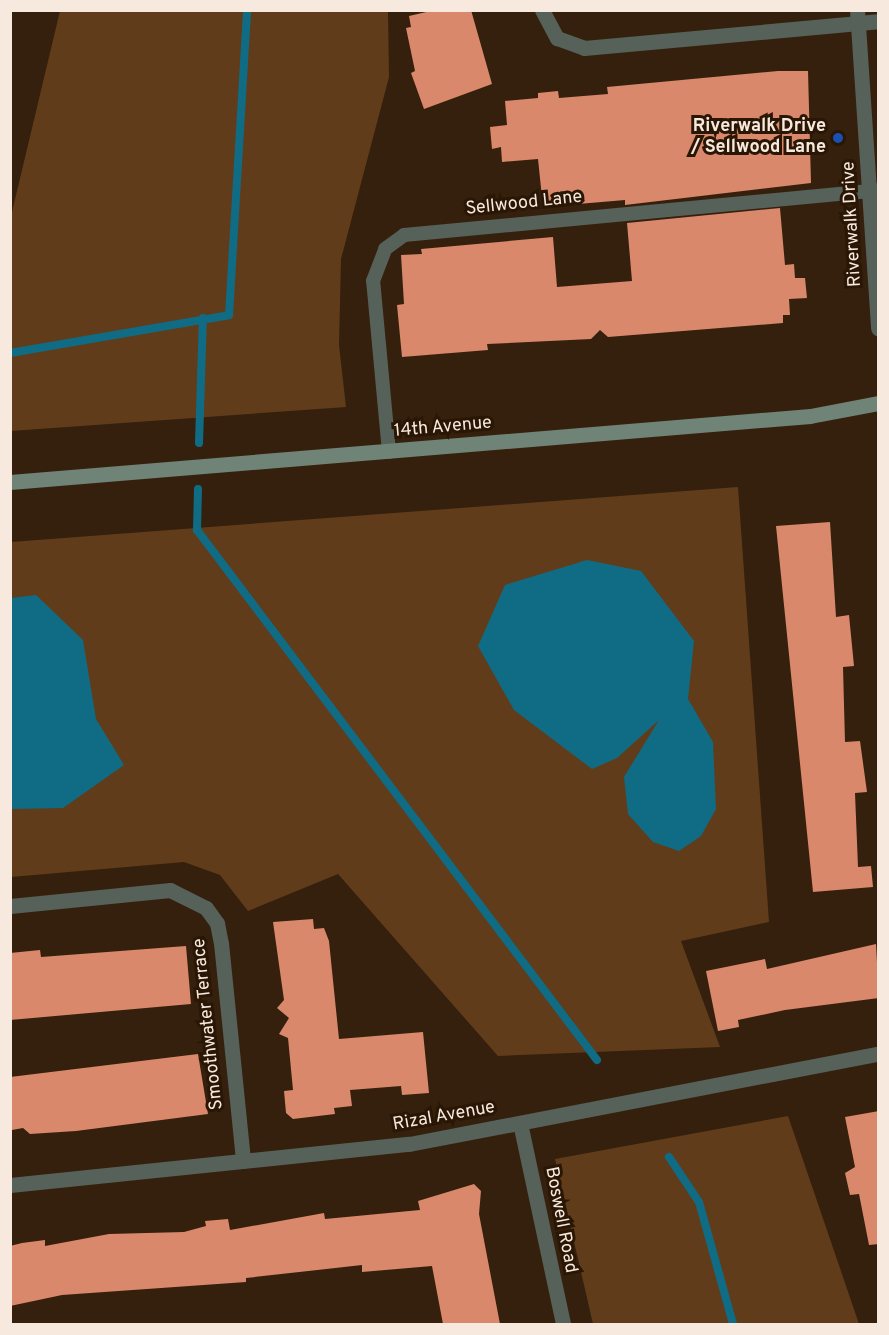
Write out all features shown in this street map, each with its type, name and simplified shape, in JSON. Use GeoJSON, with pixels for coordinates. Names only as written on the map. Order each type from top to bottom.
{"type":"FeatureCollection","features":[{"type":"Feature","properties":{"kind":"main road","name":"14th Avenue"},"geometry":{"type":"LineString","coordinates":[[10,482],[810,416],[879,403]]}},
{"type":"Feature","properties":{"kind":"street"},"geometry":{"type":"LineString","coordinates":[[542,10],[556,38],[584,48],[858,17],[879,21]]}},
{"type":"Feature","properties":{"kind":"street","name":"Riverwalk Drive"},"geometry":{"type":"LineString","coordinates":[[858,17],[874,191],[879,328]]}},
{"type":"Feature","properties":{"kind":"street","name":"Smoothwater Terrace"},"geometry":{"type":"LineString","coordinates":[[10,906],[170,890],[206,908],[217,923],[221,944],[243,1161]]}},
{"type":"Feature","properties":{"kind":"street","name":"Rizal Avenue"},"geometry":{"type":"LineString","coordinates":[[10,1185],[409,1144],[879,1054]]}},
{"type":"Feature","properties":{"kind":"street","name":"Boswell Road"},"geometry":{"type":"LineString","coordinates":[[520,1123],[563,1324]]}},
{"type":"Feature","properties":{"kind":"lane","name":"Sellwood Lane"},"geometry":{"type":"LineString","coordinates":[[389,452],[373,281],[385,249],[404,235],[874,191]]}},
{"type":"Feature","properties":{"kind":"shaded area"},"geometry":{"type":"Polygon","coordinates":[[[60,11],[388,11],[389,77],[341,259],[339,345],[346,407],[11,431],[11,216],[60,11]]]}},
{"type":"Feature","properties":{"kind":"shaded area"},"geometry":{"type":"Polygon","coordinates":[[[738,487],[769,922],[681,941],[720,1047],[498,1056],[338,874],[248,911],[220,875],[184,862],[11,877],[11,542],[738,487]]]}},
{"type":"Feature","properties":{"kind":"shaded area"},"geometry":{"type":"Polygon","coordinates":[[[788,1116],[859,1324],[593,1324],[555,1159],[788,1116]]]}},
{"type":"Feature","properties":{"kind":"water"},"geometry":{"type":"Polygon","coordinates":[[[587,560],[641,571],[694,641],[688,699],[713,742],[716,809],[701,836],[679,851],[653,842],[628,814],[624,777],[659,720],[617,758],[592,769],[514,710],[478,646],[505,585],[587,560]]]}},
{"type":"Feature","properties":{"kind":"water"},"geometry":{"type":"Polygon","coordinates":[[[36,595],[83,640],[96,719],[124,765],[63,808],[11,809],[11,598],[36,595]]]}},
{"type":"Feature","properties":{"kind":"building"},"geometry":{"type":"Polygon","coordinates":[[[435,10],[471,10],[492,84],[424,109],[411,73],[415,71],[406,28],[411,27],[409,16],[435,10]]]}},
{"type":"Feature","properties":{"kind":"building"},"geometry":{"type":"Polygon","coordinates":[[[778,71],[808,71],[811,183],[625,205],[625,200],[543,207],[538,159],[502,162],[501,147],[492,149],[490,127],[507,125],[505,101],[538,98],[538,93],[558,91],[559,98],[608,94],[607,87],[778,71]]]}},
{"type":"Feature","properties":{"kind":"building"},"geometry":{"type":"Polygon","coordinates":[[[780,208],[785,265],[794,264],[795,278],[805,278],[807,298],[789,299],[790,315],[783,315],[783,323],[608,337],[600,330],[591,339],[487,344],[488,350],[402,357],[397,305],[404,304],[401,255],[422,254],[421,249],[553,237],[557,287],[632,281],[627,223],[780,208]]]}},
{"type":"Feature","properties":{"kind":"building"},"geometry":{"type":"Polygon","coordinates":[[[830,522],[836,617],[849,615],[854,666],[843,667],[845,742],[860,741],[867,792],[855,793],[858,867],[871,866],[873,887],[813,892],[776,526],[830,522]]]}},
{"type":"Feature","properties":{"kind":"building"},"geometry":{"type":"Polygon","coordinates":[[[313,919],[314,929],[324,928],[329,941],[339,1039],[423,1032],[429,1093],[402,1095],[401,1086],[350,1090],[352,1106],[334,1108],[335,1114],[293,1119],[286,1113],[284,1091],[293,1090],[288,1038],[279,1034],[289,1018],[277,1008],[284,1000],[273,922],[313,919]]]}},
{"type":"Feature","properties":{"kind":"building"},"geometry":{"type":"Polygon","coordinates":[[[876,944],[879,998],[785,1010],[738,1020],[739,1027],[718,1031],[706,971],[765,959],[767,969],[876,944]]]}},
{"type":"Feature","properties":{"kind":"building"},"geometry":{"type":"Polygon","coordinates":[[[186,946],[191,1004],[10,1020],[10,953],[40,950],[41,957],[186,946]]]}},
{"type":"Feature","properties":{"kind":"building"},"geometry":{"type":"Polygon","coordinates":[[[198,1054],[208,1114],[76,1131],[30,1134],[23,1128],[12,1130],[10,1077],[198,1054]]]}},
{"type":"Feature","properties":{"kind":"building"},"geometry":{"type":"Polygon","coordinates":[[[879,1111],[879,1244],[869,1245],[859,1194],[850,1195],[845,1173],[855,1167],[845,1117],[879,1111]]]}},
{"type":"Feature","properties":{"kind":"building"},"geometry":{"type":"Polygon","coordinates":[[[474,1184],[481,1191],[479,1214],[500,1324],[443,1324],[432,1266],[362,1272],[362,1265],[246,1278],[246,1282],[62,1295],[10,1306],[10,1246],[45,1240],[45,1246],[109,1234],[184,1232],[206,1226],[205,1221],[228,1219],[230,1230],[324,1213],[325,1219],[420,1210],[418,1201],[474,1184]]]}},
{"type":"Feature","properties":{"kind":"waterway"},"geometry":{"type":"LineString","coordinates":[[10,353],[229,315],[247,10]]}},
{"type":"Feature","properties":{"kind":"waterway"},"geometry":{"type":"LineString","coordinates":[[199,443],[203,318]]}},
{"type":"Feature","properties":{"kind":"waterway"},"geometry":{"type":"LineString","coordinates":[[198,489],[197,530],[597,1060]]}},
{"type":"Feature","properties":{"kind":"waterway"},"geometry":{"type":"LineString","coordinates":[[669,1157],[699,1202],[733,1324]]}},
{"type":"Feature","properties":{"kind":"place","name":"Riverwalk Drive / Sellwood Lane"},"geometry":{"type":"Point","coordinates":[838,138]}}]}
